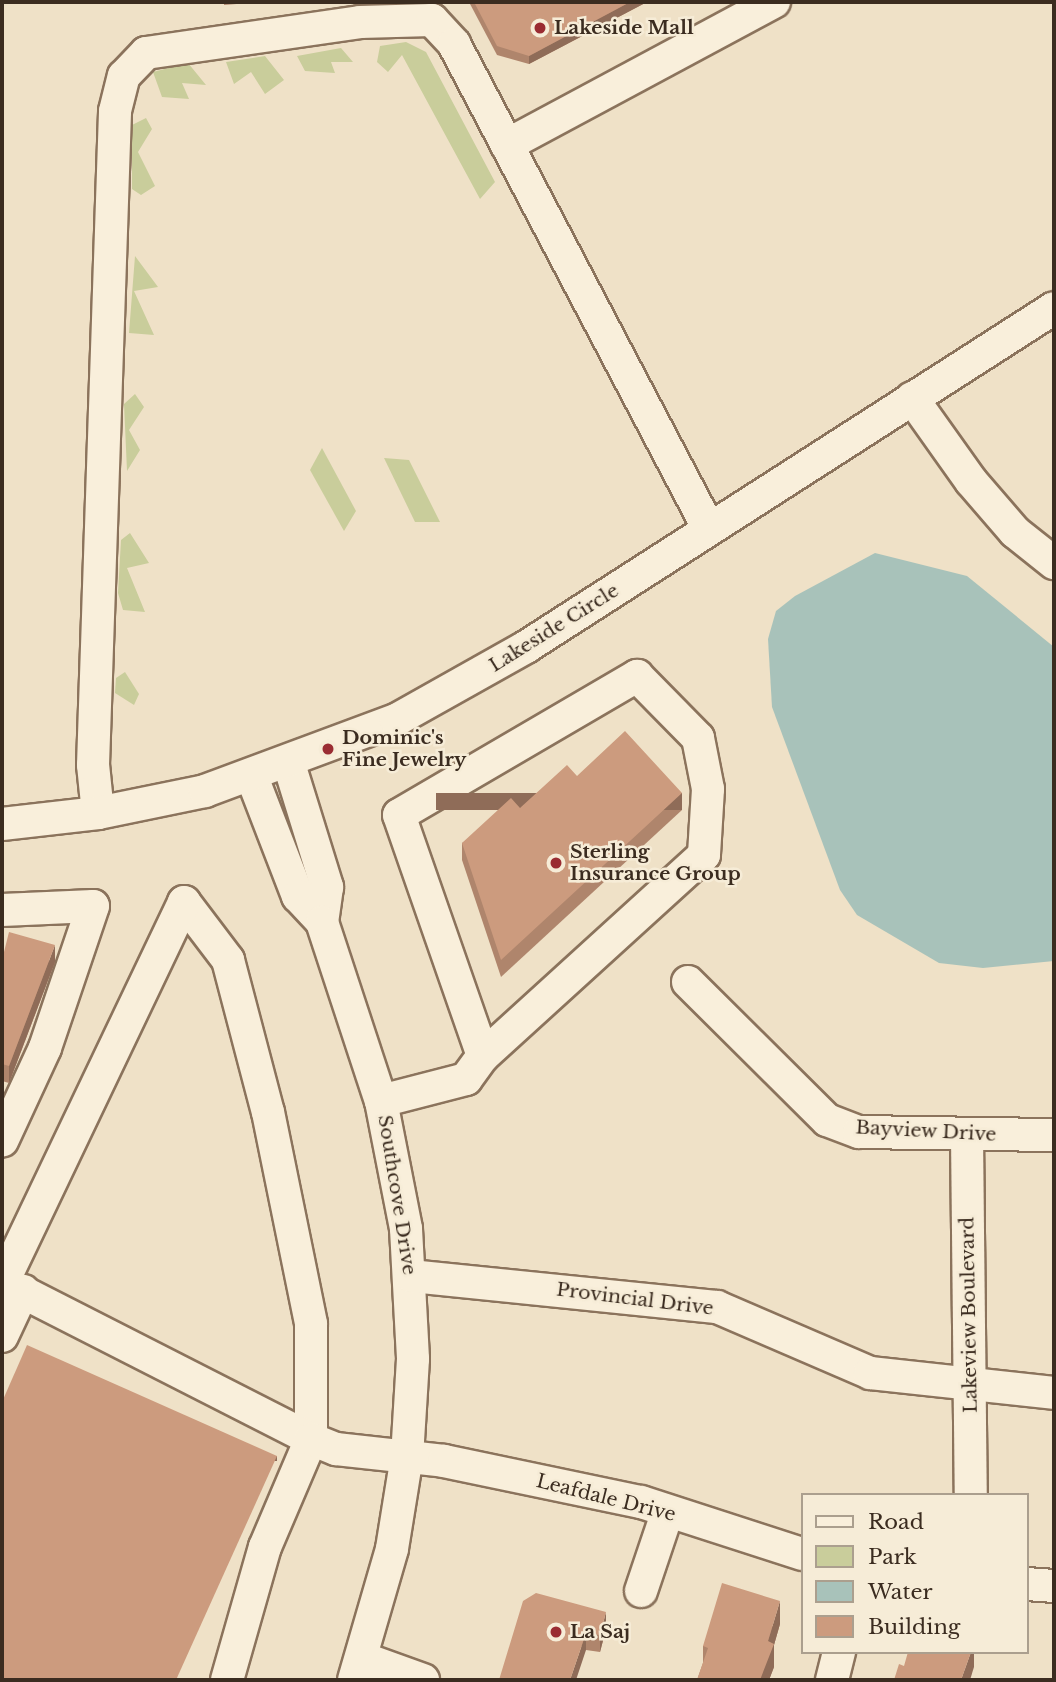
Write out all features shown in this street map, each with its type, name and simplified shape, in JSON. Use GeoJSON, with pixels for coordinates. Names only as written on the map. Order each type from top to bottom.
{"type":"FeatureCollection","features":[{"type":"Feature","properties":{"kind":"street"},"geometry":{"type":"LineString","coordinates":[[507,145],[774,2]]}},
{"type":"Feature","properties":{"kind":"street"},"geometry":{"type":"LineString","coordinates":[[98,813],[93,765],[115,111],[124,76],[162,48],[418,17],[432,20],[454,44],[709,529]]}},
{"type":"Feature","properties":{"kind":"street","name":"Lakeside Circle"},"geometry":{"type":"LineString","coordinates":[[2,824],[98,813],[252,777],[289,764],[464,684],[1054,308]]}},
{"type":"Feature","properties":{"kind":"street"},"geometry":{"type":"LineString","coordinates":[[912,398],[971,481],[1015,532],[1054,564]]}},
{"type":"Feature","properties":{"kind":"street"},"geometry":{"type":"LineString","coordinates":[[381,1101],[466,1079],[484,1056],[704,855],[708,789],[698,738],[637,676],[399,815],[484,1056]]}},
{"type":"Feature","properties":{"kind":"street","name":"Southcove Drive"},"geometry":{"type":"LineString","coordinates":[[289,764],[327,887],[322,922]]}},
{"type":"Feature","properties":{"kind":"street","name":"Southcove Drive"},"geometry":{"type":"LineString","coordinates":[[252,777],[298,896],[322,922],[381,1101],[411,1276],[407,1456],[392,1549],[358,1669]]}},
{"type":"Feature","properties":{"kind":"street"},"geometry":{"type":"LineString","coordinates":[[2,1336],[9,1285],[184,902],[228,960],[268,1112],[311,1324],[312,1439],[265,1547],[227,1680]]}},
{"type":"Feature","properties":{"kind":"street"},"geometry":{"type":"LineString","coordinates":[[2,910],[93,906],[45,1048],[2,1141]]}},
{"type":"Feature","properties":{"kind":"street","name":"Bayview Drive"},"geometry":{"type":"LineString","coordinates":[[688,982],[827,1120],[859,1132],[1054,1135]]}},
{"type":"Feature","properties":{"kind":"street","name":"Lakeview Boulevard"},"geometry":{"type":"LineString","coordinates":[[967,1135],[971,1493]]}},
{"type":"Feature","properties":{"kind":"street","name":"Provincial Drive"},"geometry":{"type":"LineString","coordinates":[[411,1276],[717,1307],[870,1373],[969,1386],[1054,1393]]}},
{"type":"Feature","properties":{"kind":"street","name":"Leafdale Drive"},"geometry":{"type":"LineString","coordinates":[[9,1285],[336,1449],[407,1456],[668,1511],[800,1553]]}},
{"type":"Feature","properties":{"kind":"street"},"geometry":{"type":"LineString","coordinates":[[641,1591],[668,1511]]}},
{"type":"Feature","properties":{"kind":"street"},"geometry":{"type":"LineString","coordinates":[[1028,1584],[1054,1586]]}},
{"type":"Feature","properties":{"kind":"street"},"geometry":{"type":"LineString","coordinates":[[832,1680],[838,1654]]}},
{"type":"Feature","properties":{"kind":"street"},"geometry":{"type":"LineString","coordinates":[[358,1669],[423,1680]]}},
{"type":"Feature","properties":{"kind":"green space"},"geometry":{"type":"Polygon","coordinates":[[[406,42],[426,52],[495,182],[480,199],[402,55],[388,72],[377,62],[380,46],[406,42]]]}},
{"type":"Feature","properties":{"kind":"green space"},"geometry":{"type":"Polygon","coordinates":[[[341,48],[353,62],[331,62],[335,73],[305,71],[297,56],[341,48]]]}},
{"type":"Feature","properties":{"kind":"green space"},"geometry":{"type":"Polygon","coordinates":[[[265,56],[284,80],[265,94],[251,72],[234,84],[226,62],[265,56]]]}},
{"type":"Feature","properties":{"kind":"green space"},"geometry":{"type":"Polygon","coordinates":[[[188,63],[206,85],[182,83],[189,99],[162,97],[153,72],[188,63]]]}},
{"type":"Feature","properties":{"kind":"green space"},"geometry":{"type":"Polygon","coordinates":[[[146,118],[152,129],[138,152],[155,186],[141,195],[132,189],[132,125],[146,118]]]}},
{"type":"Feature","properties":{"kind":"green space"},"geometry":{"type":"Polygon","coordinates":[[[135,256],[158,287],[134,291],[154,335],[129,333],[135,256]]]}},
{"type":"Feature","properties":{"kind":"green space"},"geometry":{"type":"Polygon","coordinates":[[[135,394],[144,407],[129,430],[140,450],[127,471],[124,404],[135,394]]]}},
{"type":"Feature","properties":{"kind":"green space"},"geometry":{"type":"Polygon","coordinates":[[[322,448],[356,511],[344,531],[310,470],[322,448]]]}},
{"type":"Feature","properties":{"kind":"green space"},"geometry":{"type":"Polygon","coordinates":[[[384,458],[409,460],[440,522],[415,522],[384,458]]]}},
{"type":"Feature","properties":{"kind":"green space"},"geometry":{"type":"Polygon","coordinates":[[[130,533],[149,563],[127,568],[145,612],[123,610],[118,593],[121,540],[130,533]]]}},
{"type":"Feature","properties":{"kind":"green space"},"geometry":{"type":"Polygon","coordinates":[[[125,672],[139,694],[134,705],[115,693],[116,678],[125,672]]]}},
{"type":"Feature","properties":{"kind":"water"},"geometry":{"type":"Polygon","coordinates":[[[875,553],[967,576],[1054,647],[1054,961],[983,968],[939,963],[857,915],[840,890],[772,707],[768,639],[776,611],[795,596],[875,553]]]}},
{"type":"Feature","properties":{"kind":"building","name":"Lakeside Mall"},"geometry":{"type":"Polygon","coordinates":[[[474,2],[630,2],[529,56],[497,46],[474,2]]]}},
{"type":"Feature","properties":{"kind":"building"},"geometry":{"type":"Polygon","coordinates":[[[625,731],[682,793],[501,960],[462,843],[511,798],[520,808],[567,765],[577,776],[625,731]]]}},
{"type":"Feature","properties":{"kind":"building"},"geometry":{"type":"Polygon","coordinates":[[[9,932],[55,945],[9,1066],[2,1064],[2,955],[9,932]]]}},
{"type":"Feature","properties":{"kind":"building"},"geometry":{"type":"Polygon","coordinates":[[[27,1345],[277,1456],[176,1680],[2,1680],[2,1402],[27,1345]]]}},
{"type":"Feature","properties":{"kind":"building"},"geometry":{"type":"Polygon","coordinates":[[[722,1583],[780,1601],[768,1641],[774,1644],[760,1680],[697,1680],[708,1648],[703,1646],[722,1583]]]}},
{"type":"Feature","properties":{"kind":"building"},"geometry":{"type":"Polygon","coordinates":[[[536,1593],[606,1612],[600,1635],[586,1633],[570,1680],[499,1680],[523,1601],[536,1593]]]}},
{"type":"Feature","properties":{"kind":"building"},"geometry":{"type":"Polygon","coordinates":[[[907,1654],[970,1654],[961,1680],[894,1680],[899,1664],[904,1666],[907,1654]]]}},
{"type":"Feature","properties":{"kind":"place","name":"Lakeside Mall"},"geometry":{"type":"Point","coordinates":[540,28]}},
{"type":"Feature","properties":{"kind":"place","name":"Dominic's Fine Jewelry"},"geometry":{"type":"Point","coordinates":[328,749]}},
{"type":"Feature","properties":{"kind":"place","name":"Sterling Insurance Group"},"geometry":{"type":"Point","coordinates":[556,863]}},
{"type":"Feature","properties":{"kind":"place","name":"La Saj"},"geometry":{"type":"Point","coordinates":[556,1632]}}]}
